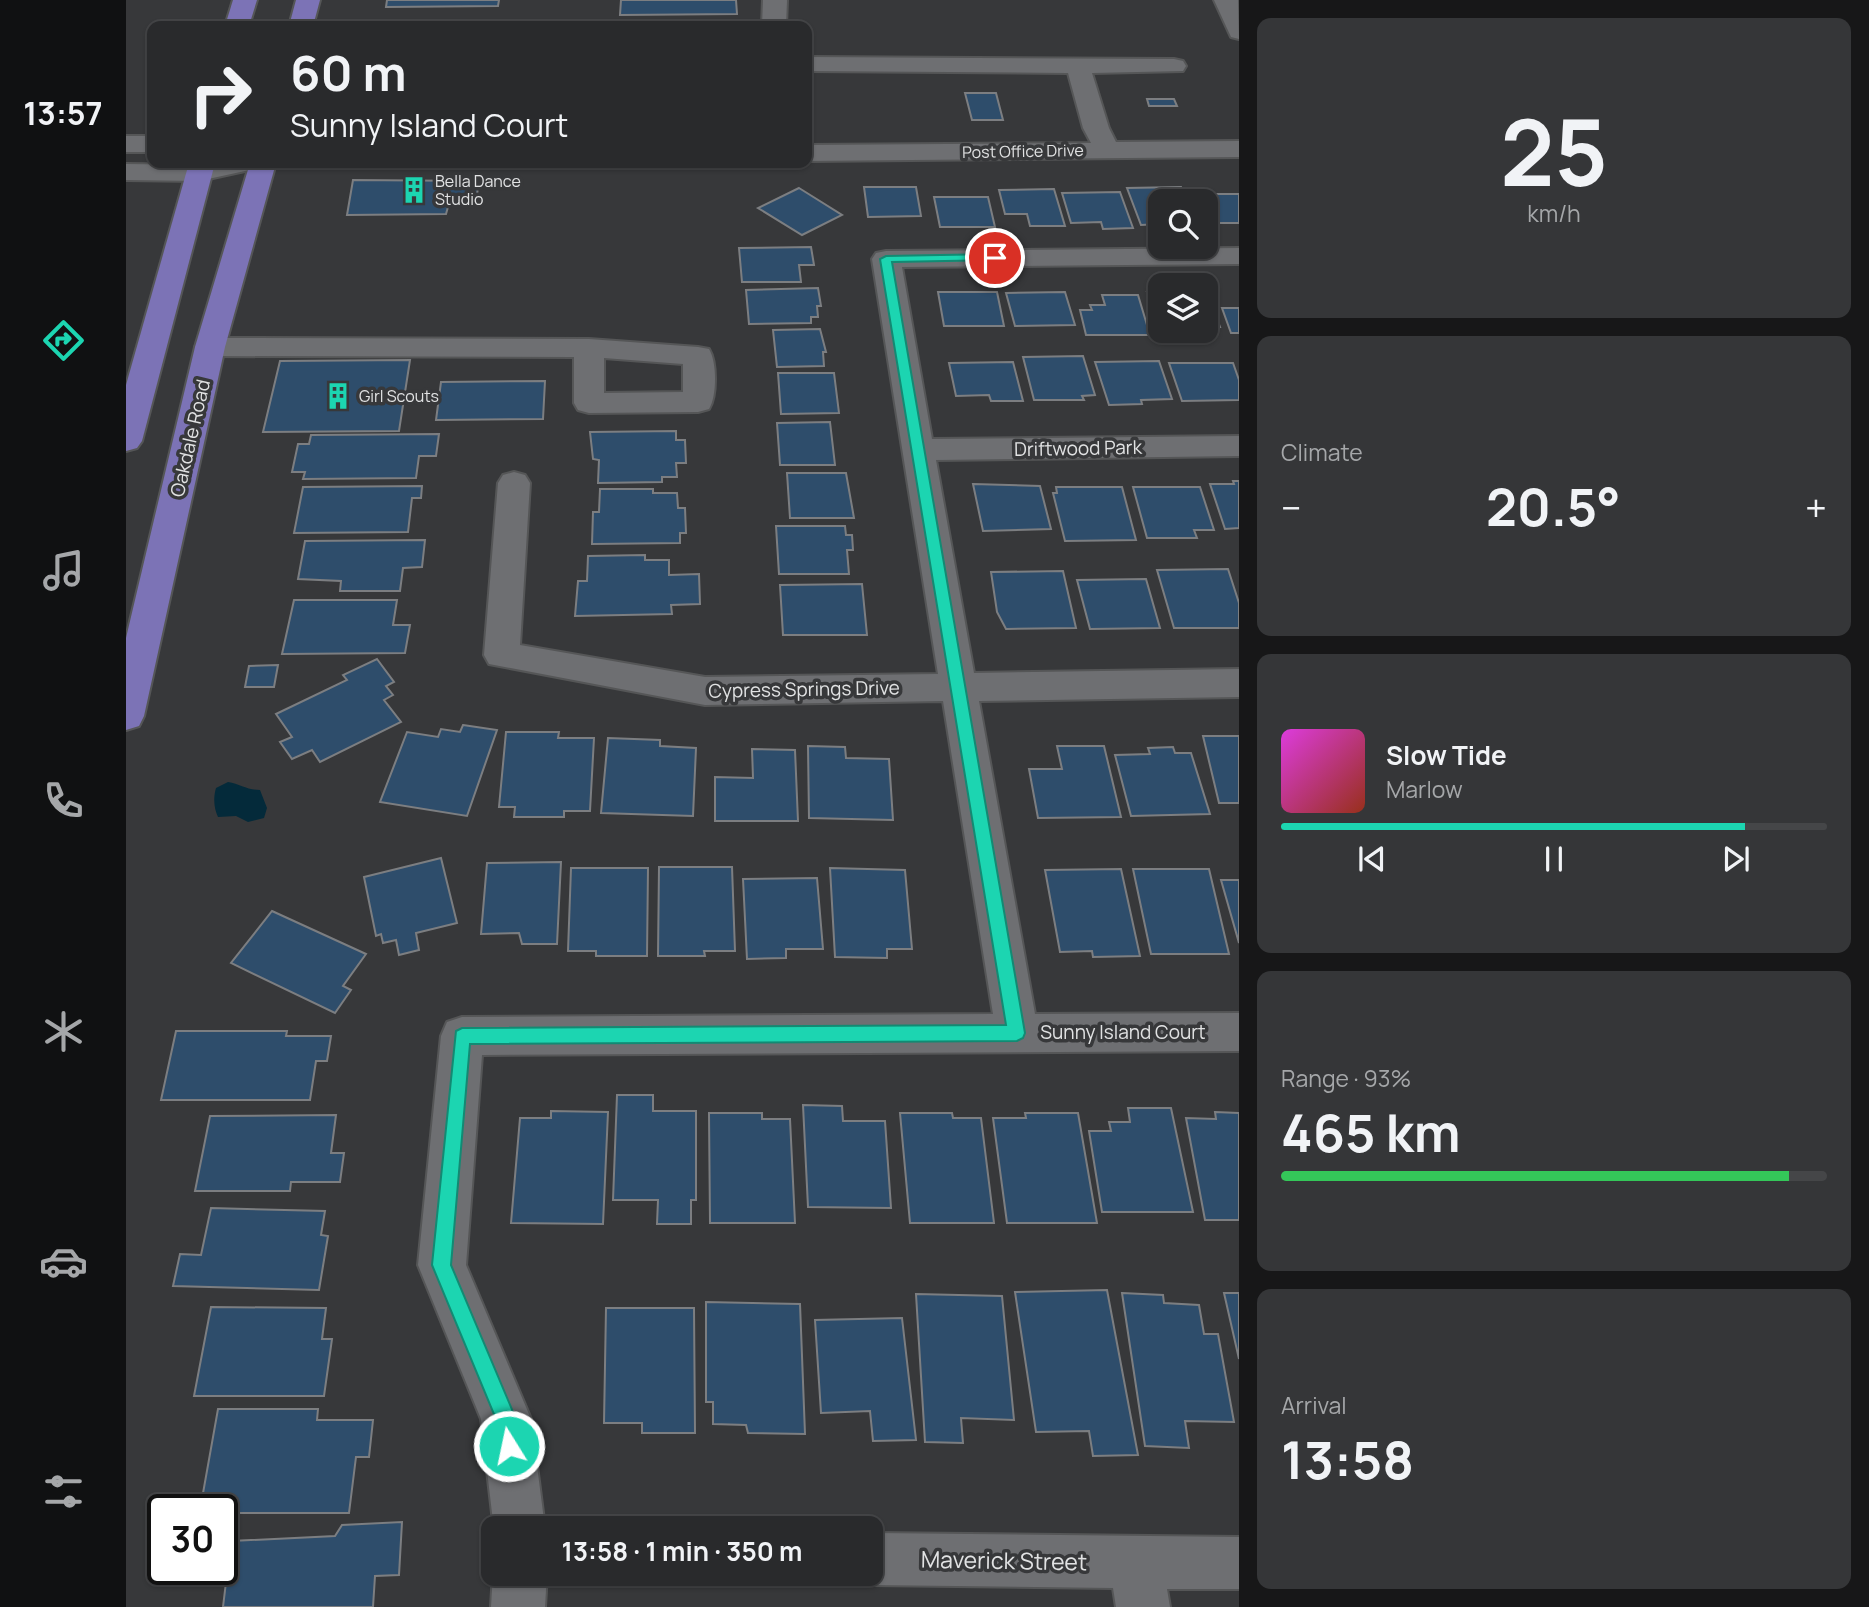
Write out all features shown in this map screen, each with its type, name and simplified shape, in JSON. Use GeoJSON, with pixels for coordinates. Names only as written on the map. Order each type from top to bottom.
{"type":"FeatureCollection","features":[{"type":"Feature","properties":{"kind":"main road"},"geometry":{"type":"LineString","coordinates":[[239,21],[245,0]]}},
{"type":"Feature","properties":{"kind":"main road"},"geometry":{"type":"LineString","coordinates":[[302,21],[308,0]]}},
{"type":"Feature","properties":{"kind":"main road"},"geometry":{"type":"LineString","coordinates":[[126,441],[201,168]]}},
{"type":"Feature","properties":{"kind":"main road","name":"Oakdale Road"},"geometry":{"type":"LineString","coordinates":[[126,716],[210,346],[262,168]]}},
{"type":"Feature","properties":{"kind":"street"},"geometry":{"type":"LineString","coordinates":[[774,21],[775,0]]}},
{"type":"Feature","properties":{"kind":"street"},"geometry":{"type":"LineString","coordinates":[[1226,0],[1239,32]]}},
{"type":"Feature","properties":{"kind":"street"},"geometry":{"type":"LineString","coordinates":[[812,64],[1174,66]]}},
{"type":"Feature","properties":{"kind":"street"},"geometry":{"type":"LineString","coordinates":[[1078,66],[1096,128],[1108,150]]}},
{"type":"Feature","properties":{"kind":"street"},"geometry":{"type":"LineString","coordinates":[[126,144],[147,144]]}},
{"type":"Feature","properties":{"kind":"street","name":"Post Office Drive"},"geometry":{"type":"LineString","coordinates":[[812,153],[1239,149]]}},
{"type":"Feature","properties":{"kind":"street"},"geometry":{"type":"LineString","coordinates":[[126,172],[201,168]]}},
{"type":"Feature","properties":{"kind":"street"},"geometry":{"type":"LineString","coordinates":[[1017,1033],[886,259],[1239,256]]}},
{"type":"Feature","properties":{"kind":"street"},"geometry":{"type":"LineString","coordinates":[[210,346],[589,348]]}},
{"type":"Feature","properties":{"kind":"street","name":"Driftwood Park"},"geometry":{"type":"LineString","coordinates":[[918,450],[1239,446]]}},
{"type":"Feature","properties":{"kind":"street","name":"Cypress Springs Drive"},"geometry":{"type":"LineString","coordinates":[[514,483],[502,655],[705,691],[1239,683]]}},
{"type":"Feature","properties":{"kind":"street","name":"Sunny Island Court"},"geometry":{"type":"LineString","coordinates":[[518,1516],[506,1419],[442,1265],[462,1036],[1239,1032]]}},
{"type":"Feature","properties":{"kind":"street","name":"Maverick Street"},"geometry":{"type":"LineString","coordinates":[[883,1560],[1140,1585],[1239,1563]]}},
{"type":"Feature","properties":{"kind":"street"},"geometry":{"type":"LineString","coordinates":[[518,1607],[519,1586]]}},
{"type":"Feature","properties":{"kind":"water"},"geometry":{"type":"Polygon","coordinates":[[[228,782],[260,790],[267,808],[264,818],[248,822],[236,816],[218,817],[214,803],[216,788],[228,782]]]}},
{"type":"Feature","properties":{"kind":"building"},"geometry":{"type":"Polygon","coordinates":[[[387,0],[499,0],[498,6],[386,7],[387,0]]]}},
{"type":"Feature","properties":{"kind":"building"},"geometry":{"type":"Polygon","coordinates":[[[621,0],[736,0],[737,14],[620,15],[621,0]]]}},
{"type":"Feature","properties":{"kind":"building"},"geometry":{"type":"Polygon","coordinates":[[[965,93],[996,93],[1003,120],[972,120],[965,93]]]}},
{"type":"Feature","properties":{"kind":"building"},"geometry":{"type":"Polygon","coordinates":[[[1147,99],[1174,99],[1177,106],[1149,106],[1147,99]]]}},
{"type":"Feature","properties":{"kind":"building","name":"Bella Dance Studio"},"geometry":{"type":"Polygon","coordinates":[[[353,180],[478,181],[477,200],[450,200],[446,214],[347,215],[353,180]]]}},
{"type":"Feature","properties":{"kind":"building"},"geometry":{"type":"Polygon","coordinates":[[[864,187],[916,187],[921,216],[868,217],[864,187]]]}},
{"type":"Feature","properties":{"kind":"building"},"geometry":{"type":"Polygon","coordinates":[[[799,188],[842,215],[802,235],[758,208],[799,188]]]}},
{"type":"Feature","properties":{"kind":"building"},"geometry":{"type":"Polygon","coordinates":[[[1127,188],[1182,189],[1148,189],[1148,225],[1141,225],[1127,188]]]}},
{"type":"Feature","properties":{"kind":"building"},"geometry":{"type":"Polygon","coordinates":[[[1054,189],[1065,226],[1030,226],[1027,214],[1005,214],[999,190],[1054,189]]]}},
{"type":"Feature","properties":{"kind":"building"},"geometry":{"type":"Polygon","coordinates":[[[1120,192],[1133,228],[1103,229],[1101,222],[1071,223],[1062,193],[1120,192]]]}},
{"type":"Feature","properties":{"kind":"building"},"geometry":{"type":"Polygon","coordinates":[[[1218,194],[1239,194],[1239,223],[1218,223],[1218,194]]]}},
{"type":"Feature","properties":{"kind":"building"},"geometry":{"type":"Polygon","coordinates":[[[934,197],[988,197],[995,227],[940,227],[934,197]]]}},
{"type":"Feature","properties":{"kind":"building"},"geometry":{"type":"Polygon","coordinates":[[[811,247],[814,265],[799,265],[801,282],[742,282],[739,248],[811,247]]]}},
{"type":"Feature","properties":{"kind":"building"},"geometry":{"type":"Polygon","coordinates":[[[818,288],[821,306],[817,306],[818,317],[811,317],[811,323],[749,324],[746,290],[818,288]]]}},
{"type":"Feature","properties":{"kind":"building"},"geometry":{"type":"Polygon","coordinates":[[[938,292],[997,292],[1004,326],[944,326],[938,292]]]}},
{"type":"Feature","properties":{"kind":"building"},"geometry":{"type":"Polygon","coordinates":[[[1065,292],[1075,325],[1015,326],[1006,293],[1065,292]]]}},
{"type":"Feature","properties":{"kind":"building"},"geometry":{"type":"Polygon","coordinates":[[[1102,295],[1138,295],[1148,335],[1086,335],[1080,310],[1092,310],[1090,305],[1105,305],[1102,295]]]}},
{"type":"Feature","properties":{"kind":"building"},"geometry":{"type":"Polygon","coordinates":[[[1222,308],[1239,308],[1239,333],[1231,333],[1222,308]]]}},
{"type":"Feature","properties":{"kind":"building"},"geometry":{"type":"Polygon","coordinates":[[[820,329],[826,352],[823,352],[824,366],[777,367],[773,330],[820,329]]]}},
{"type":"Feature","properties":{"kind":"building"},"geometry":{"type":"Polygon","coordinates":[[[1083,356],[1095,395],[1082,396],[1084,400],[1034,400],[1023,357],[1083,356]]]}},
{"type":"Feature","properties":{"kind":"building","name":"Girl Scouts"},"geometry":{"type":"Polygon","coordinates":[[[410,360],[399,431],[263,432],[280,361],[410,360]]]}},
{"type":"Feature","properties":{"kind":"building"},"geometry":{"type":"Polygon","coordinates":[[[1159,361],[1172,399],[1141,400],[1142,404],[1109,405],[1095,362],[1159,361]]]}},
{"type":"Feature","properties":{"kind":"building"},"geometry":{"type":"Polygon","coordinates":[[[1013,362],[1023,401],[991,401],[989,395],[956,396],[949,363],[1013,362]]]}},
{"type":"Feature","properties":{"kind":"building"},"geometry":{"type":"Polygon","coordinates":[[[1169,363],[1233,363],[1239,380],[1239,400],[1182,401],[1169,363]]]}},
{"type":"Feature","properties":{"kind":"building"},"geometry":{"type":"Polygon","coordinates":[[[778,373],[834,373],[839,413],[781,414],[778,373]]]}},
{"type":"Feature","properties":{"kind":"building"},"geometry":{"type":"Polygon","coordinates":[[[545,381],[543,419],[436,420],[441,382],[545,381]]]}},
{"type":"Feature","properties":{"kind":"building"},"geometry":{"type":"Polygon","coordinates":[[[830,422],[835,465],[780,465],[777,423],[830,422]]]}},
{"type":"Feature","properties":{"kind":"building"},"geometry":{"type":"Polygon","coordinates":[[[676,431],[676,440],[685,440],[686,463],[676,463],[677,477],[662,477],[662,482],[598,483],[599,460],[593,459],[590,432],[676,431]]]}},
{"type":"Feature","properties":{"kind":"building"},"geometry":{"type":"Polygon","coordinates":[[[439,434],[436,456],[419,456],[416,478],[303,479],[305,472],[292,472],[298,444],[309,444],[311,435],[439,434]]]}},
{"type":"Feature","properties":{"kind":"building"},"geometry":{"type":"Polygon","coordinates":[[[787,473],[846,473],[854,518],[790,518],[787,473]]]}},
{"type":"Feature","properties":{"kind":"building"},"geometry":{"type":"Polygon","coordinates":[[[1233,481],[1239,481],[1239,528],[1225,529],[1210,484],[1234,484],[1233,481]]]}},
{"type":"Feature","properties":{"kind":"building"},"geometry":{"type":"Polygon","coordinates":[[[973,484],[1040,486],[1051,529],[983,531],[973,484]]]}},
{"type":"Feature","properties":{"kind":"building"},"geometry":{"type":"Polygon","coordinates":[[[422,486],[421,498],[412,498],[408,532],[294,533],[303,487],[422,486]]]}},
{"type":"Feature","properties":{"kind":"building"},"geometry":{"type":"Polygon","coordinates":[[[1056,487],[1122,487],[1136,540],[1065,541],[1053,493],[1057,493],[1056,487]]]}},
{"type":"Feature","properties":{"kind":"building"},"geometry":{"type":"Polygon","coordinates":[[[1133,487],[1200,487],[1214,530],[1194,530],[1197,538],[1147,538],[1133,487]]]}},
{"type":"Feature","properties":{"kind":"building"},"geometry":{"type":"Polygon","coordinates":[[[600,489],[653,489],[653,493],[677,493],[678,508],[685,508],[686,533],[680,533],[680,543],[592,544],[593,512],[599,512],[600,489]]]}},
{"type":"Feature","properties":{"kind":"building"},"geometry":{"type":"Polygon","coordinates":[[[776,526],[845,526],[846,535],[852,535],[853,550],[847,550],[849,574],[779,574],[776,526]]]}},
{"type":"Feature","properties":{"kind":"building"},"geometry":{"type":"Polygon","coordinates":[[[425,540],[422,567],[403,568],[400,591],[340,591],[341,581],[298,579],[305,541],[425,540]]]}},
{"type":"Feature","properties":{"kind":"building"},"geometry":{"type":"Polygon","coordinates":[[[645,555],[645,560],[669,560],[669,575],[699,574],[700,604],[671,605],[672,614],[575,616],[578,581],[587,581],[588,556],[645,555]]]}},
{"type":"Feature","properties":{"kind":"building"},"geometry":{"type":"Polygon","coordinates":[[[1228,569],[1239,603],[1239,628],[1174,628],[1157,570],[1228,569]]]}},
{"type":"Feature","properties":{"kind":"building"},"geometry":{"type":"Polygon","coordinates":[[[1063,571],[1076,628],[1006,629],[997,612],[991,572],[1063,571]]]}},
{"type":"Feature","properties":{"kind":"building"},"geometry":{"type":"Polygon","coordinates":[[[1146,579],[1160,628],[1090,629],[1077,580],[1146,579]]]}},
{"type":"Feature","properties":{"kind":"building"},"geometry":{"type":"Polygon","coordinates":[[[862,584],[867,635],[783,635],[780,585],[862,584]]]}},
{"type":"Feature","properties":{"kind":"building"},"geometry":{"type":"Polygon","coordinates":[[[294,600],[397,600],[393,625],[410,625],[405,653],[282,654],[294,600]]]}},
{"type":"Feature","properties":{"kind":"building"},"geometry":{"type":"Polygon","coordinates":[[[377,659],[394,682],[386,686],[393,695],[384,700],[401,722],[320,762],[312,750],[292,759],[280,742],[292,737],[276,714],[347,680],[343,675],[377,659]]]}},
{"type":"Feature","properties":{"kind":"building"},"geometry":{"type":"Polygon","coordinates":[[[278,665],[274,687],[245,687],[249,666],[278,665]]]}},
{"type":"Feature","properties":{"kind":"building"},"geometry":{"type":"Polygon","coordinates":[[[463,725],[497,730],[467,816],[380,802],[407,732],[438,737],[441,729],[460,732],[463,725]]]}},
{"type":"Feature","properties":{"kind":"building"},"geometry":{"type":"Polygon","coordinates":[[[506,732],[559,732],[558,738],[594,738],[590,811],[564,811],[564,817],[514,817],[515,807],[499,807],[506,732]]]}},
{"type":"Feature","properties":{"kind":"building"},"geometry":{"type":"Polygon","coordinates":[[[1203,736],[1239,736],[1239,803],[1219,803],[1203,736]]]}},
{"type":"Feature","properties":{"kind":"building"},"geometry":{"type":"Polygon","coordinates":[[[608,738],[660,740],[660,746],[696,748],[693,816],[601,813],[608,738]]]}},
{"type":"Feature","properties":{"kind":"building"},"geometry":{"type":"Polygon","coordinates":[[[808,746],[845,747],[846,758],[889,759],[893,820],[809,818],[808,746]]]}},
{"type":"Feature","properties":{"kind":"building"},"geometry":{"type":"Polygon","coordinates":[[[1057,746],[1104,746],[1121,817],[1038,818],[1029,769],[1062,769],[1057,746]]]}},
{"type":"Feature","properties":{"kind":"building"},"geometry":{"type":"Polygon","coordinates":[[[1173,747],[1175,753],[1191,753],[1210,814],[1131,816],[1115,755],[1150,754],[1148,748],[1173,747]]]}},
{"type":"Feature","properties":{"kind":"building"},"geometry":{"type":"Polygon","coordinates":[[[752,749],[795,750],[798,821],[715,821],[715,777],[753,778],[752,749]]]}},
{"type":"Feature","properties":{"kind":"building"},"geometry":{"type":"Polygon","coordinates":[[[441,858],[457,923],[416,933],[419,950],[399,955],[396,940],[383,943],[381,934],[376,936],[364,877],[441,858]]]}},
{"type":"Feature","properties":{"kind":"building"},"geometry":{"type":"Polygon","coordinates":[[[561,862],[557,944],[522,944],[519,933],[481,934],[487,863],[561,862]]]}},
{"type":"Feature","properties":{"kind":"building"},"geometry":{"type":"Polygon","coordinates":[[[659,867],[732,867],[735,951],[704,951],[705,956],[658,956],[659,867]]]}},
{"type":"Feature","properties":{"kind":"building"},"geometry":{"type":"Polygon","coordinates":[[[571,868],[648,868],[647,956],[596,956],[596,951],[568,951],[571,868]]]}},
{"type":"Feature","properties":{"kind":"building"},"geometry":{"type":"Polygon","coordinates":[[[830,868],[905,870],[912,949],[887,949],[887,958],[835,957],[830,868]]]}},
{"type":"Feature","properties":{"kind":"building"},"geometry":{"type":"Polygon","coordinates":[[[1121,869],[1140,956],[1093,957],[1092,951],[1060,952],[1045,870],[1121,869]]]}},
{"type":"Feature","properties":{"kind":"building"},"geometry":{"type":"Polygon","coordinates":[[[1133,869],[1209,869],[1229,954],[1151,954],[1133,869]]]}},
{"type":"Feature","properties":{"kind":"building"},"geometry":{"type":"Polygon","coordinates":[[[817,878],[823,949],[786,949],[786,958],[747,959],[743,879],[817,878]]]}},
{"type":"Feature","properties":{"kind":"building"},"geometry":{"type":"Polygon","coordinates":[[[1221,880],[1239,880],[1239,943],[1221,880]]]}},
{"type":"Feature","properties":{"kind":"building"},"geometry":{"type":"Polygon","coordinates":[[[272,911],[366,954],[343,986],[351,990],[335,1013],[231,963],[272,911]]]}},
{"type":"Feature","properties":{"kind":"building"},"geometry":{"type":"Polygon","coordinates":[[[176,1031],[287,1031],[286,1036],[331,1036],[327,1061],[316,1061],[310,1100],[161,1100],[176,1031]]]}},
{"type":"Feature","properties":{"kind":"building"},"geometry":{"type":"Polygon","coordinates":[[[617,1095],[653,1095],[653,1111],[696,1111],[696,1200],[691,1200],[691,1224],[657,1224],[658,1200],[613,1200],[617,1095]]]}},
{"type":"Feature","properties":{"kind":"building"},"geometry":{"type":"Polygon","coordinates":[[[803,1105],[842,1106],[843,1121],[885,1121],[891,1208],[808,1207],[803,1105]]]}},
{"type":"Feature","properties":{"kind":"building"},"geometry":{"type":"Polygon","coordinates":[[[1128,1108],[1171,1108],[1193,1212],[1102,1212],[1089,1131],[1111,1131],[1109,1122],[1130,1122],[1128,1108]]]}},
{"type":"Feature","properties":{"kind":"building"},"geometry":{"type":"Polygon","coordinates":[[[551,1111],[608,1112],[603,1224],[511,1223],[520,1118],[551,1118],[551,1111]]]}},
{"type":"Feature","properties":{"kind":"building"},"geometry":{"type":"Polygon","coordinates":[[[1215,1112],[1239,1113],[1239,1220],[1205,1220],[1186,1118],[1216,1119],[1215,1112]]]}},
{"type":"Feature","properties":{"kind":"building"},"geometry":{"type":"Polygon","coordinates":[[[709,1113],[762,1113],[762,1119],[790,1119],[795,1223],[710,1223],[709,1113]]]}},
{"type":"Feature","properties":{"kind":"building"},"geometry":{"type":"Polygon","coordinates":[[[900,1113],[952,1113],[953,1118],[981,1118],[994,1223],[910,1223],[900,1113]]]}},
{"type":"Feature","properties":{"kind":"building"},"geometry":{"type":"Polygon","coordinates":[[[1025,1113],[1078,1113],[1097,1223],[1007,1223],[993,1118],[1026,1118],[1025,1113]]]}},
{"type":"Feature","properties":{"kind":"building"},"geometry":{"type":"Polygon","coordinates":[[[336,1115],[331,1153],[344,1153],[340,1182],[291,1182],[290,1191],[195,1191],[210,1116],[336,1115]]]}},
{"type":"Feature","properties":{"kind":"building"},"geometry":{"type":"Polygon","coordinates":[[[211,1208],[325,1211],[321,1235],[328,1236],[319,1290],[173,1286],[180,1254],[201,1255],[211,1208]]]}},
{"type":"Feature","properties":{"kind":"building"},"geometry":{"type":"Polygon","coordinates":[[[1107,1290],[1138,1455],[1093,1456],[1089,1431],[1036,1432],[1015,1292],[1107,1290]]]}},
{"type":"Feature","properties":{"kind":"building"},"geometry":{"type":"Polygon","coordinates":[[[1122,1293],[1163,1295],[1164,1303],[1199,1305],[1204,1334],[1218,1334],[1234,1422],[1185,1421],[1189,1448],[1145,1446],[1122,1293]]]}},
{"type":"Feature","properties":{"kind":"building"},"geometry":{"type":"Polygon","coordinates":[[[1224,1293],[1239,1293],[1239,1359],[1224,1293]]]}},
{"type":"Feature","properties":{"kind":"building"},"geometry":{"type":"Polygon","coordinates":[[[916,1294],[1002,1296],[1014,1420],[961,1418],[963,1443],[925,1442],[916,1294]]]}},
{"type":"Feature","properties":{"kind":"building"},"geometry":{"type":"Polygon","coordinates":[[[706,1302],[800,1304],[805,1434],[748,1433],[746,1425],[713,1424],[713,1402],[706,1402],[706,1302]]]}},
{"type":"Feature","properties":{"kind":"building"},"geometry":{"type":"Polygon","coordinates":[[[211,1307],[326,1308],[322,1339],[332,1339],[324,1396],[194,1396],[211,1307]]]}},
{"type":"Feature","properties":{"kind":"building"},"geometry":{"type":"Polygon","coordinates":[[[606,1308],[694,1308],[695,1433],[642,1433],[642,1423],[604,1423],[606,1308]]]}},
{"type":"Feature","properties":{"kind":"building"},"geometry":{"type":"Polygon","coordinates":[[[902,1318],[916,1440],[873,1441],[870,1411],[821,1413],[815,1320],[902,1318]]]}},
{"type":"Feature","properties":{"kind":"building"},"geometry":{"type":"Polygon","coordinates":[[[218,1409],[318,1409],[317,1420],[373,1420],[369,1457],[356,1457],[349,1513],[238,1513],[238,1494],[203,1494],[218,1409]]]}},
{"type":"Feature","properties":{"kind":"building"},"geometry":{"type":"Polygon","coordinates":[[[402,1522],[399,1575],[375,1576],[373,1607],[223,1607],[226,1585],[238,1585],[238,1541],[335,1536],[342,1525],[402,1522]]]}},
{"type":"Feature","properties":{"kind":"place","name":"Bella Dance Studio"},"geometry":{"type":"Point","coordinates":[414,190]}},
{"type":"Feature","properties":{"kind":"place","name":"Girl Scouts"},"geometry":{"type":"Point","coordinates":[338,396]}},
{"type":"Feature","properties":{"kind":"route"},"geometry":{"type":"LineString","coordinates":[[509,1446],[506,1419],[442,1265],[462,1036],[1017,1033],[886,259],[995,258]]}}]}
